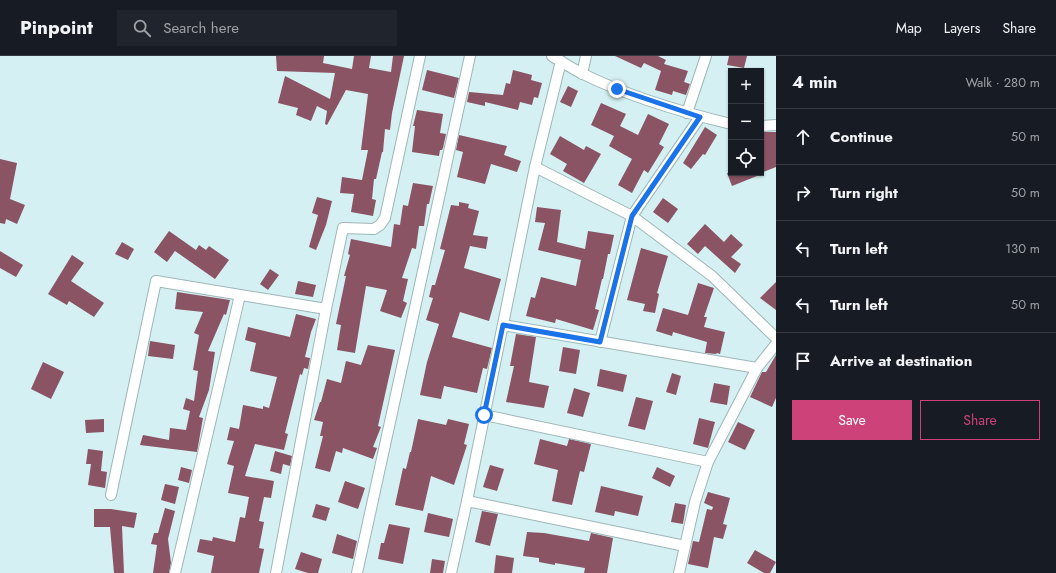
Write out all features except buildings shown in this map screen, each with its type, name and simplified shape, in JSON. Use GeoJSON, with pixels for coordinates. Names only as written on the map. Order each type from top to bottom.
{"type":"FeatureCollection","features":[{"type":"Feature","properties":{"kind":"street"},"geometry":{"type":"LineString","coordinates":[[276,573],[326,309],[343,228],[374,230],[385,218],[420,56]]}},
{"type":"Feature","properties":{"kind":"street"},"geometry":{"type":"LineString","coordinates":[[357,573],[470,56]]}},
{"type":"Feature","properties":{"kind":"street"},"geometry":{"type":"LineString","coordinates":[[552,56],[582,74],[617,89],[700,117],[728,123]]}},
{"type":"Feature","properties":{"kind":"street"},"geometry":{"type":"LineString","coordinates":[[582,74],[586,56]]}},
{"type":"Feature","properties":{"kind":"street"},"geometry":{"type":"LineString","coordinates":[[687,112],[706,56]]}},
{"type":"Feature","properties":{"kind":"street"},"geometry":{"type":"LineString","coordinates":[[451,573],[535,167],[561,61]]}},
{"type":"Feature","properties":{"kind":"street"},"geometry":{"type":"LineString","coordinates":[[600,342],[632,216],[700,117]]}},
{"type":"Feature","properties":{"kind":"street"},"geometry":{"type":"LineString","coordinates":[[764,126],[776,125]]}},
{"type":"Feature","properties":{"kind":"street"},"geometry":{"type":"LineString","coordinates":[[535,167],[632,216],[712,276],[776,338]]}},
{"type":"Feature","properties":{"kind":"street"},"geometry":{"type":"LineString","coordinates":[[111,495],[156,281],[326,309]]}},
{"type":"Feature","properties":{"kind":"street"},"geometry":{"type":"LineString","coordinates":[[175,573],[240,295]]}},
{"type":"Feature","properties":{"kind":"street"},"geometry":{"type":"LineString","coordinates":[[503,325],[757,368]]}},
{"type":"Feature","properties":{"kind":"street"},"geometry":{"type":"LineString","coordinates":[[679,573],[695,502],[708,462],[757,368],[776,344]]}},
{"type":"Feature","properties":{"kind":"street"},"geometry":{"type":"LineString","coordinates":[[484,415],[708,462]]}},
{"type":"Feature","properties":{"kind":"street"},"geometry":{"type":"LineString","coordinates":[[467,501],[685,546]]}},
{"type":"Feature","properties":{"kind":"route"},"geometry":{"type":"LineString","coordinates":[[484,415],[503,325],[600,342],[632,216],[700,117],[617,89]]}}]}
